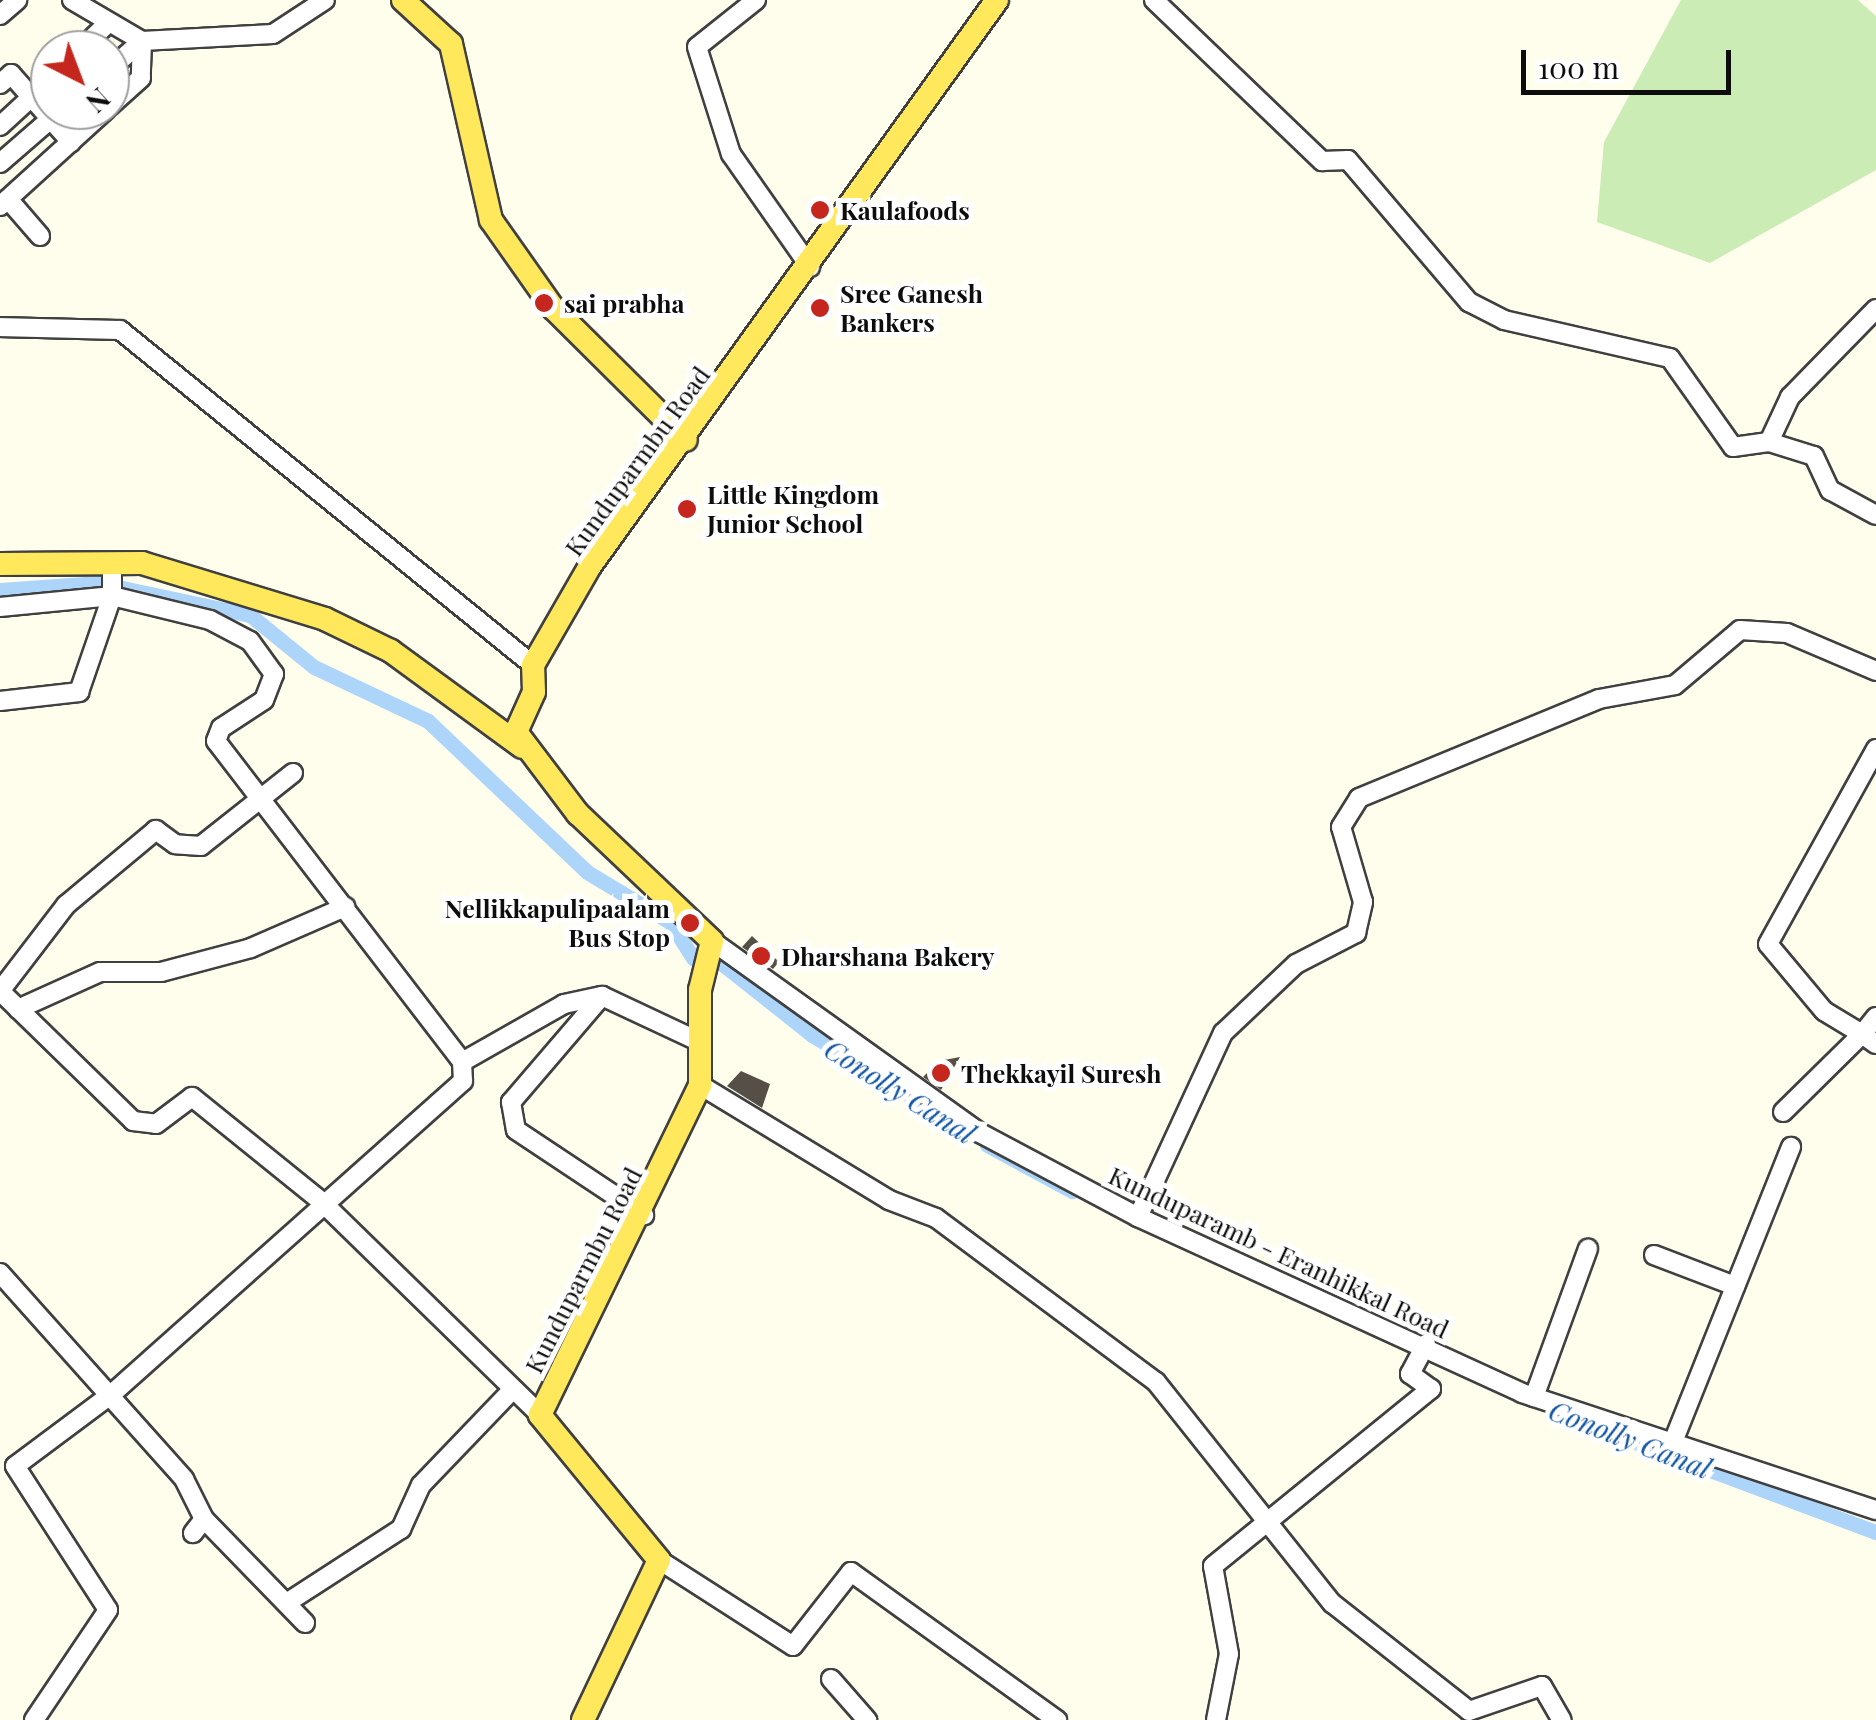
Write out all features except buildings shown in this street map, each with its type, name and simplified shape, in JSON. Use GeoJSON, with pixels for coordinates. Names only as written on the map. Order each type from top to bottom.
{"type":"FeatureCollection","features":[{"type":"Feature","properties":{"kind":"main road"},"geometry":{"type":"LineString","coordinates":[[403,0],[451,44],[491,220],[552,308],[686,440]]}},
{"type":"Feature","properties":{"kind":"main road","name":"Kunduparmbu Road"},"geometry":{"type":"LineString","coordinates":[[522,748],[516,732],[534,692],[533,666],[590,566],[686,440],[998,0]]}},
{"type":"Feature","properties":{"kind":"main road"},"geometry":{"type":"LineString","coordinates":[[0,564],[112,562],[184,572],[324,619],[390,652],[522,748],[707,954]]}},
{"type":"Feature","properties":{"kind":"main road","name":"Kunduparmbu Road"},"geometry":{"type":"LineString","coordinates":[[659,1560],[540,1414],[644,1214],[700,1085],[707,954]]}},
{"type":"Feature","properties":{"kind":"main road"},"geometry":{"type":"LineString","coordinates":[[584,1720],[659,1560]]}},
{"type":"Feature","properties":{"kind":"street"},"geometry":{"type":"LineString","coordinates":[[0,15],[18,0]]}},
{"type":"Feature","properties":{"kind":"street"},"geometry":{"type":"LineString","coordinates":[[72,0],[105,26],[142,41],[273,34],[325,0]]}},
{"type":"Feature","properties":{"kind":"street"},"geometry":{"type":"LineString","coordinates":[[756,0],[696,47],[732,154],[810,267]]}},
{"type":"Feature","properties":{"kind":"street"},"geometry":{"type":"LineString","coordinates":[[1154,0],[1322,161],[1348,160],[1469,302],[1504,320],[1670,358],[1733,447],[1769,442],[1814,456],[1830,490],[1876,515]]}},
{"type":"Feature","properties":{"kind":"street"},"geometry":{"type":"LineString","coordinates":[[101,30],[105,26]]}},
{"type":"Feature","properties":{"kind":"street"},"geometry":{"type":"LineString","coordinates":[[130,51],[142,41]]}},
{"type":"Feature","properties":{"kind":"street"},"geometry":{"type":"LineString","coordinates":[[130,89],[142,78],[142,41]]}},
{"type":"Feature","properties":{"kind":"street"},"geometry":{"type":"LineString","coordinates":[[0,84],[10,74],[30,94]]}},
{"type":"Feature","properties":{"kind":"street"},"geometry":{"type":"LineString","coordinates":[[0,126],[30,100]]}},
{"type":"Feature","properties":{"kind":"street"},"geometry":{"type":"LineString","coordinates":[[0,163],[38,130]]}},
{"type":"Feature","properties":{"kind":"street"},"geometry":{"type":"LineString","coordinates":[[65,130],[71,142]]}},
{"type":"Feature","properties":{"kind":"street"},"geometry":{"type":"LineString","coordinates":[[40,236],[4,202],[84,130]]}},
{"type":"Feature","properties":{"kind":"street"},"geometry":{"type":"LineString","coordinates":[[1769,442],[1790,397],[1876,308]]}},
{"type":"Feature","properties":{"kind":"street"},"geometry":{"type":"LineString","coordinates":[[0,327],[120,330],[533,666]]}},
{"type":"Feature","properties":{"kind":"street"},"geometry":{"type":"LineString","coordinates":[[0,701],[79,692],[112,596],[112,562]]}},
{"type":"Feature","properties":{"kind":"street"},"geometry":{"type":"LineString","coordinates":[[0,607],[112,596],[210,620],[250,641],[274,674],[264,700],[221,728],[216,741],[462,1062],[464,1082],[322,1202],[114,1394],[15,1466],[108,1610],[34,1720]]}},
{"type":"Feature","properties":{"kind":"street"},"geometry":{"type":"LineString","coordinates":[[1138,1217],[1222,1033],[1296,964],[1356,932],[1363,902],[1341,827],[1359,798],[1599,699],[1674,686],[1740,630],[1787,633],[1876,671]]}},
{"type":"Feature","properties":{"kind":"street"},"geometry":{"type":"LineString","coordinates":[[1869,1039],[1824,1011],[1768,944],[1876,749]]}},
{"type":"Feature","properties":{"kind":"street"},"geometry":{"type":"LineString","coordinates":[[293,774],[202,846],[176,844],[156,830],[66,905],[0,991],[133,1120],[156,1124],[192,1097],[322,1202],[511,1391],[540,1414]]}},
{"type":"Feature","properties":{"kind":"street"},"geometry":{"type":"LineString","coordinates":[[18,1008],[100,972],[160,972],[252,948],[346,907]]}},
{"type":"Feature","properties":{"kind":"street","name":"Kunduparamb - Eranhikkal Road"},"geometry":{"type":"LineString","coordinates":[[707,954],[1004,1148],[1138,1217],[1534,1397],[1876,1510]]}},
{"type":"Feature","properties":{"kind":"street"},"geometry":{"type":"LineString","coordinates":[[462,1062],[564,1004],[602,996],[700,1042]]}},
{"type":"Feature","properties":{"kind":"street"},"geometry":{"type":"LineString","coordinates":[[602,996],[511,1102],[516,1130],[644,1214]]}},
{"type":"Feature","properties":{"kind":"street"},"geometry":{"type":"LineString","coordinates":[[1783,1112],[1869,1039],[1876,1017]]}},
{"type":"Feature","properties":{"kind":"street"},"geometry":{"type":"LineString","coordinates":[[700,1085],[889,1200],[936,1218],[1156,1382],[1266,1526],[1332,1604],[1472,1716],[1542,1686],[1562,1720]]}},
{"type":"Feature","properties":{"kind":"street"},"geometry":{"type":"LineString","coordinates":[[1673,1442],[1791,1147]]}},
{"type":"Feature","properties":{"kind":"street"},"geometry":{"type":"LineString","coordinates":[[1534,1397],[1588,1249]]}},
{"type":"Feature","properties":{"kind":"street"},"geometry":{"type":"LineString","coordinates":[[1654,1255],[1735,1286]]}},
{"type":"Feature","properties":{"kind":"street"},"geometry":{"type":"LineString","coordinates":[[0,1273],[114,1394],[184,1480],[198,1526],[288,1602],[305,1623]]}},
{"type":"Feature","properties":{"kind":"street"},"geometry":{"type":"LineString","coordinates":[[1216,1720],[1229,1654],[1213,1566],[1431,1389],[1410,1374],[1426,1346]]}},
{"type":"Feature","properties":{"kind":"street"},"geometry":{"type":"LineString","coordinates":[[288,1602],[402,1528],[421,1485],[511,1391]]}},
{"type":"Feature","properties":{"kind":"street"},"geometry":{"type":"LineString","coordinates":[[659,1560],[793,1646],[850,1572],[965,1648],[1035,1715],[1058,1720]]}},
{"type":"Feature","properties":{"kind":"street"},"geometry":{"type":"LineString","coordinates":[[831,1680],[866,1720]]}},
{"type":"Feature","properties":{"kind":"green space"},"geometry":{"type":"Polygon","coordinates":[[[1681,0],[1858,0],[1876,16],[1876,170],[1710,263],[1597,222],[1604,142],[1681,0]]]}},
{"type":"Feature","properties":{"kind":"waterway","name":"Conolly Canal"},"geometry":{"type":"LineString","coordinates":[[0,590],[99,583],[250,615],[314,667],[428,721],[587,872],[670,922],[693,958],[715,958],[812,1035],[938,1113]]}},
{"type":"Feature","properties":{"kind":"waterway","name":"Conolly Canal"},"geometry":{"type":"LineString","coordinates":[[987,1145],[1072,1191]]}},
{"type":"Feature","properties":{"kind":"waterway","name":"Conolly Canal"},"geometry":{"type":"LineString","coordinates":[[1552,1411],[1876,1532]]}},
{"type":"Feature","properties":{"kind":"place","name":"Kaulafoods"},"geometry":{"type":"Point","coordinates":[820,210]}},
{"type":"Feature","properties":{"kind":"place","name":"sai prabha"},"geometry":{"type":"Point","coordinates":[544,303]}},
{"type":"Feature","properties":{"kind":"place","name":"Sree Ganesh Bankers"},"geometry":{"type":"Point","coordinates":[820,308]}},
{"type":"Feature","properties":{"kind":"place","name":"Little Kingdom Junior School"},"geometry":{"type":"Point","coordinates":[687,509]}},
{"type":"Feature","properties":{"kind":"place","name":"Nellikkapulipaalam Bus Stop"},"geometry":{"type":"Point","coordinates":[690,923]}},
{"type":"Feature","properties":{"kind":"place","name":"Dharshana Bakery"},"geometry":{"type":"Point","coordinates":[761,956]}},
{"type":"Feature","properties":{"kind":"place","name":"Thekkayil Suresh"},"geometry":{"type":"Point","coordinates":[941,1073]}}]}
